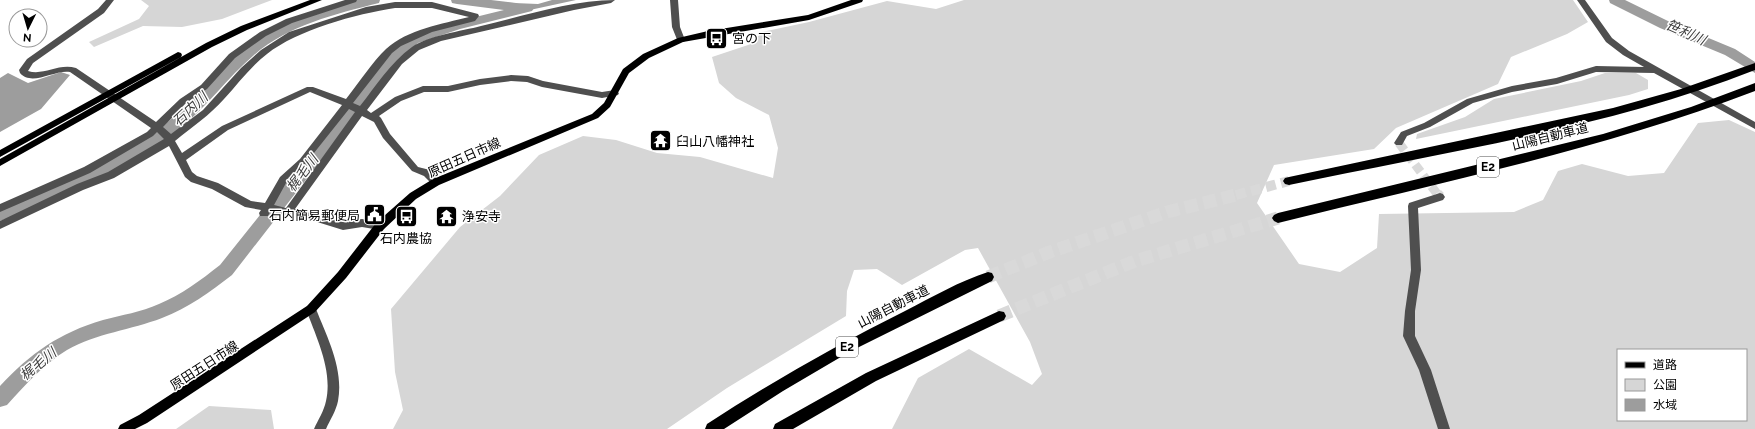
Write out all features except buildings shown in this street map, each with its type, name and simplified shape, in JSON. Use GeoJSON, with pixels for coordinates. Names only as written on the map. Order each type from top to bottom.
{"type":"FeatureCollection","features":[{"type":"Feature","properties":{"kind":"highway","name":"山陽自動車道"},"geometry":{"type":"LineString","coordinates":[[1289,181],[1533,130],[1640,104],[1711,84],[1755,66]]}},
{"type":"Feature","properties":{"kind":"highway","name":"山陽自動車道"},"geometry":{"type":"LineString","coordinates":[[1278,218],[1552,152],[1696,110],[1755,87]]}},
{"type":"Feature","properties":{"kind":"highway","name":"山陽自動車道"},"geometry":{"type":"LineString","coordinates":[[712,429],[808,368],[870,334],[988,277]]}},
{"type":"Feature","properties":{"kind":"highway"},"geometry":{"type":"LineString","coordinates":[[780,429],[871,377],[999,316]]}},
{"type":"Feature","properties":{"kind":"main road"},"geometry":{"type":"LineString","coordinates":[[0,163],[112,96],[240,23],[298,0]]}},
{"type":"Feature","properties":{"kind":"main road"},"geometry":{"type":"LineString","coordinates":[[0,154],[237,32],[284,12],[318,0]]}},
{"type":"Feature","properties":{"kind":"main road","name":"原田五日市線"},"geometry":{"type":"LineString","coordinates":[[124,429],[149,416],[311,309],[342,276],[380,226],[413,196],[436,182],[595,116],[607,105],[626,71],[633,64],[646,56],[681,40],[809,17],[859,0]]}},
{"type":"Feature","properties":{"kind":"street"},"geometry":{"type":"LineString","coordinates":[[110,0],[101,11],[30,61],[23,70],[24,73],[35,76],[69,68],[159,128],[170,139],[181,159],[184,170],[194,179],[215,186],[249,204],[266,210],[314,217],[343,226],[362,223],[380,226]]}},
{"type":"Feature","properties":{"kind":"street"},"geometry":{"type":"LineString","coordinates":[[0,208],[87,170],[124,150],[159,128],[173,110],[204,87],[232,56],[263,34],[284,24],[353,0]]}},
{"type":"Feature","properties":{"kind":"street"},"geometry":{"type":"LineString","coordinates":[[286,212],[360,111],[404,57],[424,45],[444,38],[574,7],[611,0]]}},
{"type":"Feature","properties":{"kind":"street"},"geometry":{"type":"LineString","coordinates":[[674,0],[676,27],[681,40]]}},
{"type":"Feature","properties":{"kind":"street"},"geometry":{"type":"LineString","coordinates":[[1581,0],[1609,40],[1626,53],[1755,126]]}},
{"type":"Feature","properties":{"kind":"street"},"geometry":{"type":"LineString","coordinates":[[0,225],[80,187],[118,172],[170,139],[206,112],[244,70],[264,52],[292,34],[362,11],[395,5],[432,5],[475,16],[412,36],[389,50],[348,105],[300,164],[283,180],[266,210]]}},
{"type":"Feature","properties":{"kind":"street"},"geometry":{"type":"LineString","coordinates":[[284,24],[292,34]]}},
{"type":"Feature","properties":{"kind":"street"},"geometry":{"type":"LineString","coordinates":[[441,27],[444,38]]}},
{"type":"Feature","properties":{"kind":"street"},"geometry":{"type":"LineString","coordinates":[[1399,144],[1404,134],[1427,125],[1470,101],[1557,81],[1596,69],[1656,70]]}},
{"type":"Feature","properties":{"kind":"street"},"geometry":{"type":"LineString","coordinates":[[373,116],[398,99],[422,88],[448,89],[480,82],[510,78],[528,79],[542,84],[602,95],[615,93]]}},
{"type":"Feature","properties":{"kind":"street"},"geometry":{"type":"LineString","coordinates":[[181,159],[225,128],[310,89],[340,100],[373,116],[378,120],[386,136],[415,169],[427,173],[436,182]]}},
{"type":"Feature","properties":{"kind":"street"},"geometry":{"type":"LineString","coordinates":[[1440,196],[1413,206],[1416,270],[1410,311],[1409,336],[1425,370],[1444,429]]}},
{"type":"Feature","properties":{"kind":"street"},"geometry":{"type":"LineString","coordinates":[[311,309],[327,356],[334,384],[332,400],[320,429]]}},
{"type":"Feature","properties":{"kind":"green space"},"geometry":{"type":"Polygon","coordinates":[[[141,0],[272,0],[222,19],[182,27],[143,26],[94,47],[89,42],[139,19],[149,6],[141,0]]]}},
{"type":"Feature","properties":{"kind":"green space"},"geometry":{"type":"Polygon","coordinates":[[[964,0],[1573,0],[1588,22],[1567,34],[1511,57],[1498,84],[1396,128],[1374,149],[1274,165],[1257,203],[1299,264],[1340,272],[1377,248],[1379,214],[1514,212],[1543,200],[1558,171],[1582,164],[1628,176],[1664,173],[1698,123],[1729,120],[1755,132],[1755,429],[892,429],[918,378],[969,349],[1032,385],[1042,374],[1030,342],[978,248],[965,250],[902,285],[877,269],[854,270],[847,291],[846,316],[727,388],[667,429],[393,429],[403,410],[395,372],[391,309],[460,227],[500,196],[539,155],[583,136],[616,140],[657,153],[700,157],[773,178],[778,148],[769,115],[736,98],[719,83],[712,57],[751,44],[762,32],[809,22],[887,1],[936,9],[964,0]]]}},
{"type":"Feature","properties":{"kind":"green space"},"geometry":{"type":"Polygon","coordinates":[[[1605,73],[1636,73],[1648,80],[1648,89],[1629,95],[1416,139],[1417,134],[1465,117],[1494,99],[1581,81],[1605,73]]]}},
{"type":"Feature","properties":{"kind":"green space"},"geometry":{"type":"Polygon","coordinates":[[[209,406],[271,410],[274,429],[176,429],[209,406]]]}},
{"type":"Feature","properties":{"kind":"water"},"geometry":{"type":"Polygon","coordinates":[[[552,0],[576,0],[516,13],[493,2],[538,4],[552,0]]]}},
{"type":"Feature","properties":{"kind":"water"},"geometry":{"type":"Polygon","coordinates":[[[61,72],[70,75],[41,109],[0,132],[0,78],[8,73],[28,83],[61,72]]]}},
{"type":"Feature","properties":{"kind":"waterway","name":"石内川"},"geometry":{"type":"LineString","coordinates":[[0,215],[62,189],[103,169],[123,159],[161,135],[196,106],[238,62],[262,42],[308,19],[358,3],[374,0]]}},
{"type":"Feature","properties":{"kind":"waterway","name":"石内川"},"geometry":{"type":"LineString","coordinates":[[457,0],[516,7]]}},
{"type":"Feature","properties":{"kind":"waterway","name":"笹利川"},"geometry":{"type":"LineString","coordinates":[[1615,0],[1665,25],[1730,52],[1755,68]]}},
{"type":"Feature","properties":{"kind":"waterway","name":"梶毛川"},"geometry":{"type":"LineString","coordinates":[[0,399],[42,358],[61,345],[92,331],[156,313],[175,305],[226,270],[393,58],[413,40],[456,26],[527,8]]}},
{"type":"Feature","properties":{"kind":"tunnel"},"geometry":{"type":"LineString","coordinates":[[1399,143],[1438,195]]}},
{"type":"Feature","properties":{"kind":"tunnel"},"geometry":{"type":"LineString","coordinates":[[1237,195],[1289,181]]}},
{"type":"Feature","properties":{"kind":"tunnel"},"geometry":{"type":"LineString","coordinates":[[988,277],[1047,253],[1167,212],[1237,195]]}},
{"type":"Feature","properties":{"kind":"tunnel"},"geometry":{"type":"LineString","coordinates":[[999,316],[1135,261],[1278,218]]}},
{"type":"Feature","properties":{"kind":"place","name":"宮の下"},"geometry":{"type":"Point","coordinates":[717,38]}},
{"type":"Feature","properties":{"kind":"place","name":"臼山八幡神社"},"geometry":{"type":"Point","coordinates":[661,141]}},
{"type":"Feature","properties":{"kind":"place","name":"石内簡易郵便局"},"geometry":{"type":"Point","coordinates":[375,215]}},
{"type":"Feature","properties":{"kind":"place","name":"石内農協"},"geometry":{"type":"Point","coordinates":[406,216]}},
{"type":"Feature","properties":{"kind":"place","name":"浄安寺"},"geometry":{"type":"Point","coordinates":[446,216]}}]}
